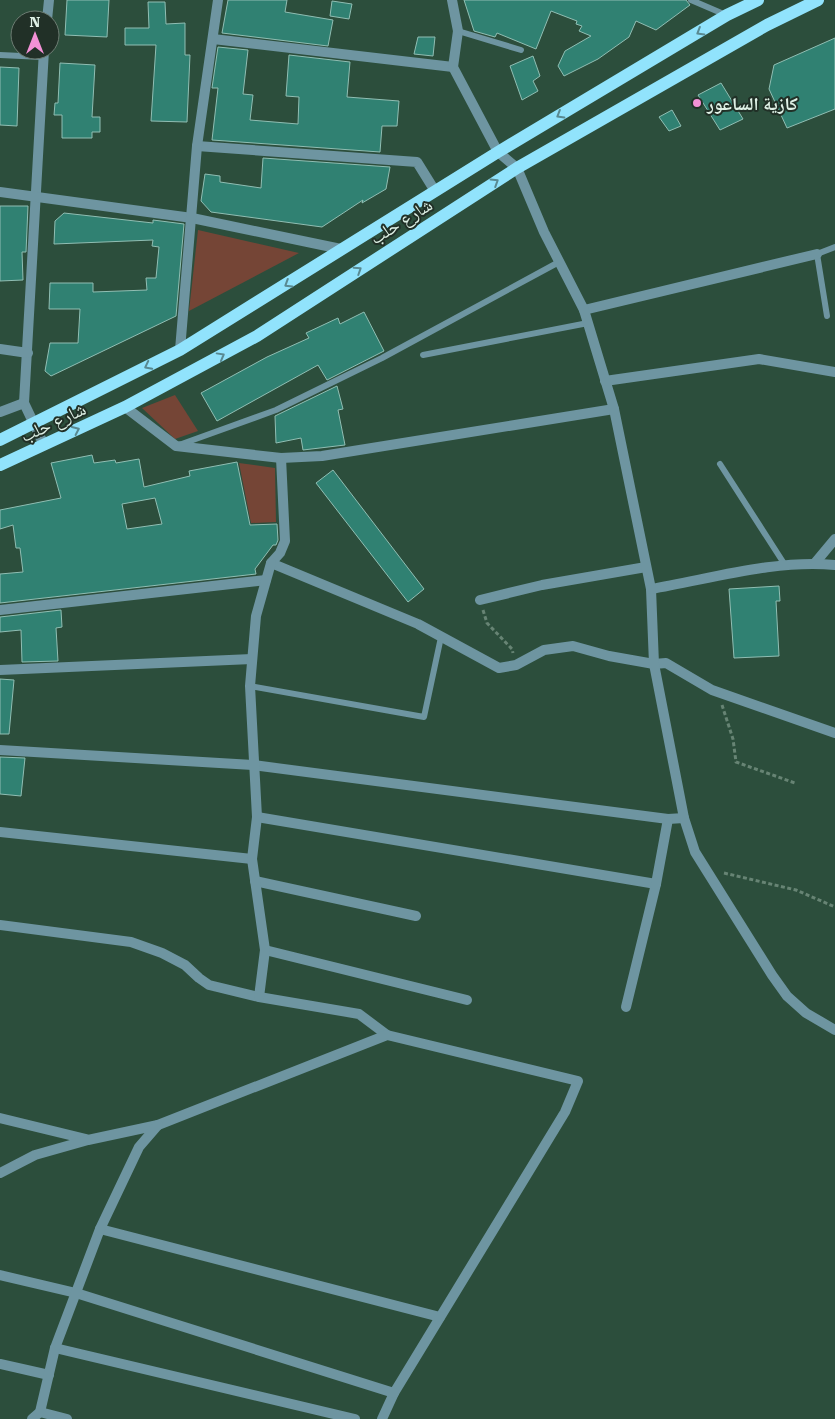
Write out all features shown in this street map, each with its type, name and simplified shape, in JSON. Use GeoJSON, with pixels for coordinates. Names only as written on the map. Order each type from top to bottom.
{"type":"FeatureCollection","features":[{"type":"Feature","properties":{"kind":"main road","name":"شارع حلب"},"geometry":{"type":"LineString","coordinates":[[0,440],[180,350],[498,152],[727,15],[758,0]]}},
{"type":"Feature","properties":{"kind":"main road","name":"شارع حلب"},"geometry":{"type":"LineString","coordinates":[[0,465],[125,407],[257,336],[518,168],[767,24],[818,0]]}},
{"type":"Feature","properties":{"kind":"street"},"geometry":{"type":"LineString","coordinates":[[180,350],[197,146],[218,0]]}},
{"type":"Feature","properties":{"kind":"street"},"geometry":{"type":"LineString","coordinates":[[452,0],[458,31],[453,67],[498,152],[518,168],[544,232],[584,310],[614,409],[651,589],[654,664],[684,818],[695,852],[787,996],[806,1013],[835,1030]]}},
{"type":"Feature","properties":{"kind":"street"},"geometry":{"type":"LineString","coordinates":[[213,39],[453,67]]}},
{"type":"Feature","properties":{"kind":"street"},"geometry":{"type":"LineString","coordinates":[[43,60],[24,403],[44,445]]}},
{"type":"Feature","properties":{"kind":"street"},"geometry":{"type":"LineString","coordinates":[[197,146],[417,162],[435,191]]}},
{"type":"Feature","properties":{"kind":"street"},"geometry":{"type":"LineString","coordinates":[[0,192],[192,218],[341,249]]}},
{"type":"Feature","properties":{"kind":"street"},"geometry":{"type":"LineString","coordinates":[[584,310],[817,254]]}},
{"type":"Feature","properties":{"kind":"street"},"geometry":{"type":"LineString","coordinates":[[0,349],[28,353]]}},
{"type":"Feature","properties":{"kind":"street"},"geometry":{"type":"LineString","coordinates":[[605,381],[759,359],[835,372]]}},
{"type":"Feature","properties":{"kind":"street"},"geometry":{"type":"LineString","coordinates":[[0,412],[24,403]]}},
{"type":"Feature","properties":{"kind":"street"},"geometry":{"type":"LineString","coordinates":[[125,407],[176,446],[281,458],[322,456],[614,409]]}},
{"type":"Feature","properties":{"kind":"street"},"geometry":{"type":"LineString","coordinates":[[259,997],[266,950],[252,859],[257,816],[250,686],[256,616],[271,563],[280,553],[285,541],[281,458]]}},
{"type":"Feature","properties":{"kind":"street"},"geometry":{"type":"LineString","coordinates":[[815,563],[835,539]]}},
{"type":"Feature","properties":{"kind":"street"},"geometry":{"type":"LineString","coordinates":[[271,563],[418,624],[498,668],[516,665],[544,650],[573,646],[608,656],[654,664],[666,663],[712,690],[835,733]]}},
{"type":"Feature","properties":{"kind":"street"},"geometry":{"type":"LineString","coordinates":[[651,589],[784,565],[815,563],[835,565]]}},
{"type":"Feature","properties":{"kind":"street"},"geometry":{"type":"LineString","coordinates":[[480,600],[542,585],[646,567]]}},
{"type":"Feature","properties":{"kind":"street"},"geometry":{"type":"LineString","coordinates":[[0,610],[266,580]]}},
{"type":"Feature","properties":{"kind":"street"},"geometry":{"type":"LineString","coordinates":[[0,670],[252,659]]}},
{"type":"Feature","properties":{"kind":"street"},"geometry":{"type":"LineString","coordinates":[[0,750],[253,765],[668,819],[684,818]]}},
{"type":"Feature","properties":{"kind":"street"},"geometry":{"type":"LineString","coordinates":[[257,816],[656,884]]}},
{"type":"Feature","properties":{"kind":"street"},"geometry":{"type":"LineString","coordinates":[[626,1007],[656,884],[668,819]]}},
{"type":"Feature","properties":{"kind":"street"},"geometry":{"type":"LineString","coordinates":[[0,832],[252,859]]}},
{"type":"Feature","properties":{"kind":"street"},"geometry":{"type":"LineString","coordinates":[[255,881],[416,916]]}},
{"type":"Feature","properties":{"kind":"street"},"geometry":{"type":"LineString","coordinates":[[0,925],[131,942],[162,953],[185,965],[210,985],[259,997],[359,1014],[387,1035],[578,1081],[565,1112],[394,1393],[382,1419]]}},
{"type":"Feature","properties":{"kind":"street"},"geometry":{"type":"LineString","coordinates":[[266,950],[467,1000]]}},
{"type":"Feature","properties":{"kind":"street"},"geometry":{"type":"LineString","coordinates":[[0,1173],[35,1155],[88,1140],[158,1125],[387,1035]]}},
{"type":"Feature","properties":{"kind":"street"},"geometry":{"type":"LineString","coordinates":[[0,1118],[88,1140]]}},
{"type":"Feature","properties":{"kind":"street"},"geometry":{"type":"LineString","coordinates":[[67,1419],[36,1416],[55,1348],[100,1229],[139,1147],[158,1125]]}},
{"type":"Feature","properties":{"kind":"street"},"geometry":{"type":"LineString","coordinates":[[100,1229],[440,1318]]}},
{"type":"Feature","properties":{"kind":"street"},"geometry":{"type":"LineString","coordinates":[[0,1275],[76,1293],[394,1393]]}},
{"type":"Feature","properties":{"kind":"street"},"geometry":{"type":"LineString","coordinates":[[55,1348],[355,1419]]}},
{"type":"Feature","properties":{"kind":"street"},"geometry":{"type":"LineString","coordinates":[[0,1364],[49,1375]]}},
{"type":"Feature","properties":{"kind":"lane"},"geometry":{"type":"LineString","coordinates":[[691,0],[727,15]]}},
{"type":"Feature","properties":{"kind":"lane"},"geometry":{"type":"LineString","coordinates":[[458,31],[521,50]]}},
{"type":"Feature","properties":{"kind":"lane"},"geometry":{"type":"LineString","coordinates":[[827,316],[817,254],[835,247]]}},
{"type":"Feature","properties":{"kind":"lane"},"geometry":{"type":"LineString","coordinates":[[176,446],[276,410],[382,358],[559,262]]}},
{"type":"Feature","properties":{"kind":"lane"},"geometry":{"type":"LineString","coordinates":[[423,354],[588,323]]}},
{"type":"Feature","properties":{"kind":"lane"},"geometry":{"type":"LineString","coordinates":[[720,464],[784,565]]}},
{"type":"Feature","properties":{"kind":"lane"},"geometry":{"type":"LineString","coordinates":[[250,686],[424,717],[441,637]]}},
{"type":"Feature","properties":{"kind":"path"},"geometry":{"type":"LineString","coordinates":[[480,600],[487,623],[512,649],[516,665]]}},
{"type":"Feature","properties":{"kind":"path"},"geometry":{"type":"LineString","coordinates":[[712,690],[722,707],[733,739],[736,762],[795,783]]}},
{"type":"Feature","properties":{"kind":"path"},"geometry":{"type":"LineString","coordinates":[[705,869],[796,890],[835,907]]}},
{"type":"Feature","properties":{"kind":"shaded area"},"geometry":{"type":"Polygon","coordinates":[[[198,230],[299,253],[189,311],[198,230]]]}},
{"type":"Feature","properties":{"kind":"shaded area"},"geometry":{"type":"Polygon","coordinates":[[[175,395],[198,431],[175,439],[142,408],[175,395]]]}},
{"type":"Feature","properties":{"kind":"shaded area"},"geometry":{"type":"Polygon","coordinates":[[[239,463],[275,468],[276,522],[251,523],[239,463]]]}},
{"type":"Feature","properties":{"kind":"building"},"geometry":{"type":"Polygon","coordinates":[[[67,0],[109,0],[107,37],[65,35],[67,0]]]}},
{"type":"Feature","properties":{"kind":"building"},"geometry":{"type":"Polygon","coordinates":[[[228,0],[287,0],[285,12],[333,20],[328,46],[222,33],[228,0]]]}},
{"type":"Feature","properties":{"kind":"building"},"geometry":{"type":"Polygon","coordinates":[[[464,0],[686,0],[690,5],[656,30],[636,21],[629,37],[598,59],[564,76],[558,66],[565,51],[591,36],[579,31],[582,26],[576,24],[577,21],[551,11],[536,49],[497,33],[495,37],[474,31],[464,0]]]}},
{"type":"Feature","properties":{"kind":"building"},"geometry":{"type":"Polygon","coordinates":[[[332,1],[352,4],[349,19],[330,16],[332,1]]]}},
{"type":"Feature","properties":{"kind":"building"},"geometry":{"type":"Polygon","coordinates":[[[148,2],[165,2],[166,24],[185,23],[185,55],[190,55],[187,122],[151,121],[156,45],[125,45],[125,28],[149,28],[148,2]]]}},
{"type":"Feature","properties":{"kind":"building"},"geometry":{"type":"Polygon","coordinates":[[[418,37],[435,37],[433,56],[414,54],[418,37]]]}},
{"type":"Feature","properties":{"kind":"building"},"geometry":{"type":"Polygon","coordinates":[[[835,38],[835,109],[787,128],[769,89],[774,65],[835,38]]]}},
{"type":"Feature","properties":{"kind":"building"},"geometry":{"type":"Polygon","coordinates":[[[218,47],[248,50],[243,94],[253,95],[250,120],[298,124],[299,97],[286,96],[289,55],[350,62],[347,97],[399,101],[397,126],[382,126],[380,152],[212,140],[218,88],[212,88],[218,47]]]}},
{"type":"Feature","properties":{"kind":"building"},"geometry":{"type":"Polygon","coordinates":[[[533,56],[540,76],[533,81],[538,91],[522,100],[510,66],[533,56]]]}},
{"type":"Feature","properties":{"kind":"building"},"geometry":{"type":"Polygon","coordinates":[[[60,63],[95,65],[92,117],[100,117],[100,132],[92,132],[92,138],[62,138],[62,115],[54,115],[55,103],[58,103],[60,63]]]}},
{"type":"Feature","properties":{"kind":"building"},"geometry":{"type":"Polygon","coordinates":[[[0,67],[19,68],[17,126],[0,125],[0,67]]]}},
{"type":"Feature","properties":{"kind":"building"},"geometry":{"type":"Polygon","coordinates":[[[721,83],[743,119],[720,130],[698,95],[721,83]]]}},
{"type":"Feature","properties":{"kind":"building"},"geometry":{"type":"Polygon","coordinates":[[[672,110],[681,126],[669,131],[659,117],[672,110]]]}},
{"type":"Feature","properties":{"kind":"building"},"geometry":{"type":"Polygon","coordinates":[[[263,158],[390,167],[386,189],[362,203],[363,200],[322,227],[211,212],[201,201],[205,174],[220,176],[220,182],[261,188],[263,158]]]}},
{"type":"Feature","properties":{"kind":"building"},"geometry":{"type":"Polygon","coordinates":[[[0,206],[28,206],[26,252],[22,252],[23,280],[0,281],[0,206]]]}},
{"type":"Feature","properties":{"kind":"building"},"geometry":{"type":"Polygon","coordinates":[[[64,213],[153,223],[153,220],[184,224],[176,316],[51,376],[45,371],[50,343],[78,343],[80,309],[49,309],[50,283],[93,283],[93,292],[147,290],[146,278],[156,278],[159,247],[152,246],[153,240],[54,244],[55,221],[64,213]]]}},
{"type":"Feature","properties":{"kind":"building"},"geometry":{"type":"Polygon","coordinates":[[[364,312],[384,351],[327,380],[318,365],[217,421],[201,393],[267,357],[309,338],[306,333],[338,318],[340,324],[364,312]]]}},
{"type":"Feature","properties":{"kind":"building"},"geometry":{"type":"Polygon","coordinates":[[[337,386],[343,409],[338,410],[345,445],[303,450],[301,438],[276,443],[275,416],[337,386]]]}},
{"type":"Feature","properties":{"kind":"building"},"geometry":{"type":"Polygon","coordinates":[[[92,455],[94,463],[115,460],[116,463],[139,459],[144,487],[190,476],[189,471],[237,462],[250,525],[277,524],[278,540],[276,545],[273,545],[255,569],[256,574],[0,603],[0,574],[23,572],[20,548],[16,548],[13,525],[0,529],[0,510],[61,498],[51,463],[92,455]],[[155,498],[122,504],[127,529],[162,524],[155,498]]]}},
{"type":"Feature","properties":{"kind":"building"},"geometry":{"type":"Polygon","coordinates":[[[333,470],[424,589],[408,602],[316,483],[333,470]]]}},
{"type":"Feature","properties":{"kind":"building"},"geometry":{"type":"Polygon","coordinates":[[[779,586],[780,601],[776,601],[779,656],[734,658],[729,589],[779,586]]]}},
{"type":"Feature","properties":{"kind":"building"},"geometry":{"type":"Polygon","coordinates":[[[61,610],[62,627],[56,628],[58,661],[22,662],[21,630],[0,632],[0,617],[61,610]]]}},
{"type":"Feature","properties":{"kind":"building"},"geometry":{"type":"Polygon","coordinates":[[[0,679],[14,680],[9,734],[0,734],[0,679]]]}},
{"type":"Feature","properties":{"kind":"building"},"geometry":{"type":"Polygon","coordinates":[[[0,757],[25,758],[21,796],[0,794],[0,757]]]}},
{"type":"Feature","properties":{"kind":"place","name":"كازية الساعور"},"geometry":{"type":"Point","coordinates":[697,103]}}]}
